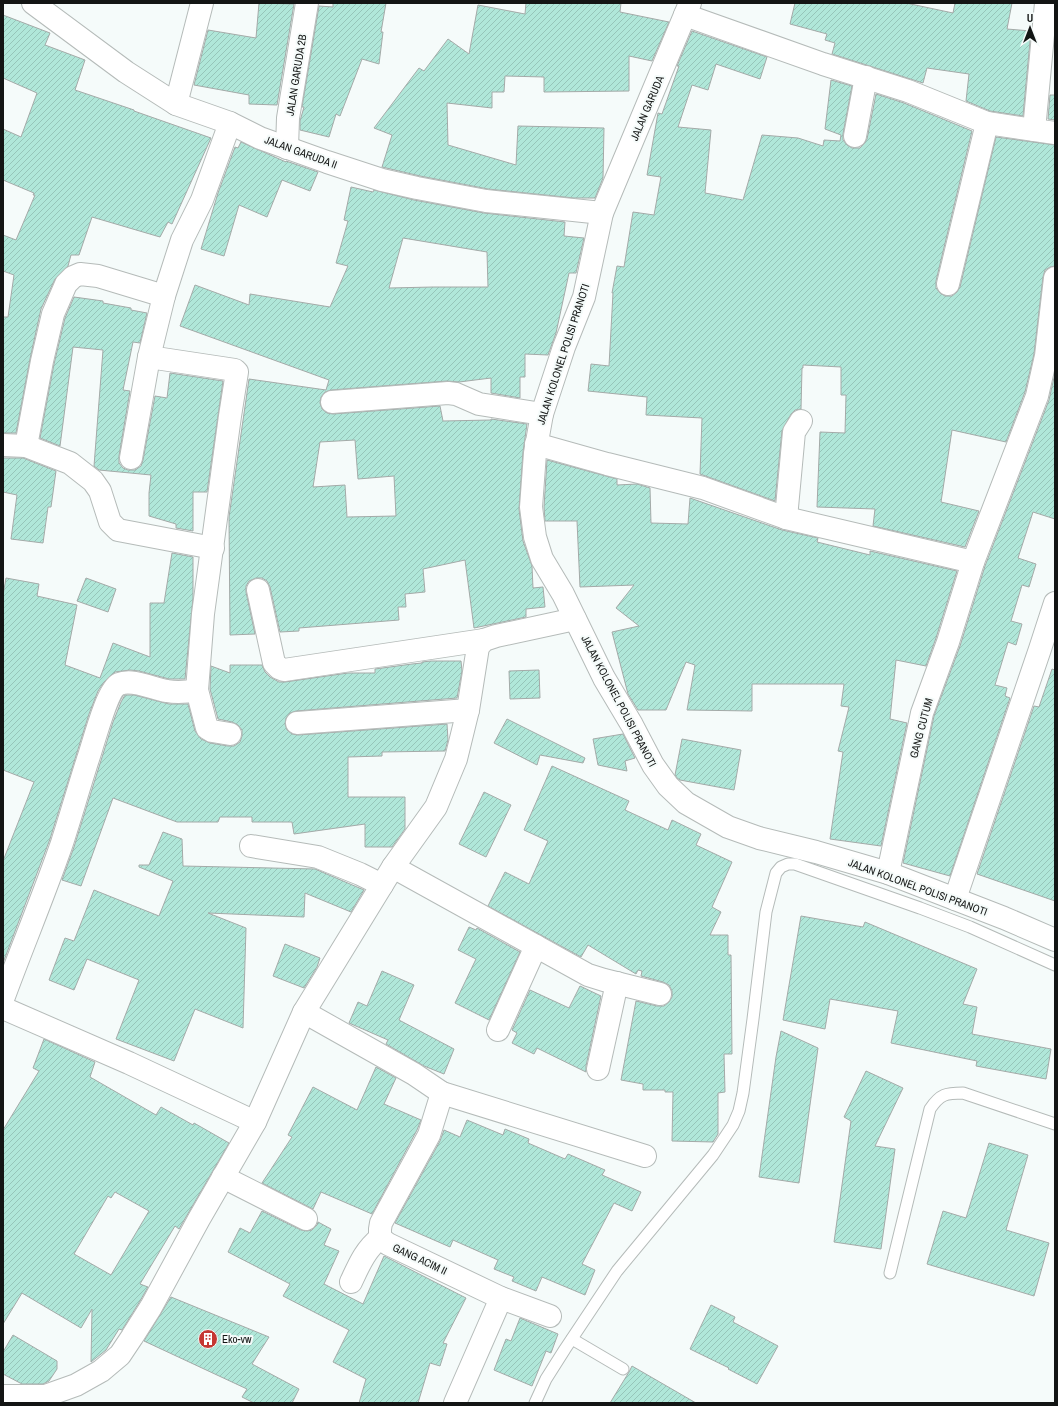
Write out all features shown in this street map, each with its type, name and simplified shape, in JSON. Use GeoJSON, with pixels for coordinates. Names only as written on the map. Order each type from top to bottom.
{"type":"FeatureCollection","features":[{"type":"Feature","properties":{"kind":"street","name":"JALAN GARUDA II"},"geometry":{"type":"LineString","coordinates":[[33,3],[126,72],[176,104],[230,123],[260,138],[287,148],[382,180],[423,190],[486,201],[510,202],[602,213]]}},
{"type":"Feature","properties":{"kind":"street"},"geometry":{"type":"LineString","coordinates":[[176,104],[202,3]]}},
{"type":"Feature","properties":{"kind":"street","name":"JALAN GARUDA 2B"},"geometry":{"type":"LineString","coordinates":[[287,148],[288,118],[307,3]]}},
{"type":"Feature","properties":{"kind":"street"},"geometry":{"type":"LineString","coordinates":[[688,9],[816,62],[908,90],[986,123],[1045,131],[1046,3]]}},
{"type":"Feature","properties":{"kind":"street","name":"JALAN GARUDA"},"geometry":{"type":"LineString","coordinates":[[602,213],[688,9]]}},
{"type":"Feature","properties":{"kind":"street"},"geometry":{"type":"LineString","coordinates":[[854,136],[866,77]]}},
{"type":"Feature","properties":{"kind":"street"},"geometry":{"type":"LineString","coordinates":[[131,458],[148,357],[164,296],[182,240],[202,200],[230,123]]}},
{"type":"Feature","properties":{"kind":"street"},"geometry":{"type":"LineString","coordinates":[[948,284],[986,123]]}},
{"type":"Feature","properties":{"kind":"street","name":"JALAN KOLONEL POLISI PRANOTI"},"geometry":{"type":"LineString","coordinates":[[602,213],[584,297],[564,347],[542,414],[536,444],[531,507],[536,537],[542,559],[563,594],[604,678],[632,725],[653,765],[668,786],[686,803],[728,827],[759,838],[816,852],[888,874],[1004,918],[1055,940]]}},
{"type":"Feature","properties":{"kind":"street"},"geometry":{"type":"LineString","coordinates":[[26,446],[42,361],[53,314],[66,284],[73,277],[80,274],[98,276],[164,296]]}},
{"type":"Feature","properties":{"kind":"street","name":"GANG CUTUM"},"geometry":{"type":"LineString","coordinates":[[888,874],[922,713],[948,642],[973,562],[1037,396],[1046,356],[1055,278]]}},
{"type":"Feature","properties":{"kind":"street"},"geometry":{"type":"LineString","coordinates":[[148,357],[235,370],[237,372],[203,614],[197,690],[207,728],[212,731],[230,734]]}},
{"type":"Feature","properties":{"kind":"street"},"geometry":{"type":"LineString","coordinates":[[332,402],[448,393],[456,394],[479,404],[542,414]]}},
{"type":"Feature","properties":{"kind":"street"},"geometry":{"type":"LineString","coordinates":[[786,518],[794,432],[802,421]]}},
{"type":"Feature","properties":{"kind":"street"},"geometry":{"type":"LineString","coordinates":[[536,444],[607,464],[703,488],[786,518],[973,562]]}},
{"type":"Feature","properties":{"kind":"street"},"geometry":{"type":"LineString","coordinates":[[3,445],[26,446],[70,463],[93,481],[100,491],[110,522],[118,530],[213,548]]}},
{"type":"Feature","properties":{"kind":"street"},"geometry":{"type":"LineString","coordinates":[[258,590],[274,663],[279,668],[284,670],[484,640],[575,619]]}},
{"type":"Feature","properties":{"kind":"street"},"geometry":{"type":"LineString","coordinates":[[955,899],[1055,602]]}},
{"type":"Feature","properties":{"kind":"street"},"geometry":{"type":"LineString","coordinates":[[3,1396],[44,1396],[76,1385],[101,1371],[120,1355],[151,1307],[222,1177],[255,1122],[304,1012],[387,876],[436,807],[456,759],[468,710],[478,647],[484,640]]}},
{"type":"Feature","properties":{"kind":"street"},"geometry":{"type":"LineString","coordinates":[[3,999],[11,955],[62,844],[98,728],[109,697],[114,688],[119,684],[130,683],[180,693],[197,690]]}},
{"type":"Feature","properties":{"kind":"street"},"geometry":{"type":"LineString","coordinates":[[297,723],[468,710]]}},
{"type":"Feature","properties":{"kind":"street"},"geometry":{"type":"LineString","coordinates":[[251,846],[318,857],[360,874],[387,876],[536,946],[588,975],[660,994]]}},
{"type":"Feature","properties":{"kind":"street"},"geometry":{"type":"LineString","coordinates":[[498,1030],[536,946]]}},
{"type":"Feature","properties":{"kind":"street"},"geometry":{"type":"LineString","coordinates":[[598,1070],[617,983]]}},
{"type":"Feature","properties":{"kind":"street"},"geometry":{"type":"LineString","coordinates":[[3,1008],[129,1063],[255,1122]]}},
{"type":"Feature","properties":{"kind":"street"},"geometry":{"type":"LineString","coordinates":[[304,1012],[409,1071],[442,1093],[645,1156]]}},
{"type":"Feature","properties":{"kind":"street","name":"GANG ACIM II"},"geometry":{"type":"LineString","coordinates":[[442,1093],[429,1135],[381,1223],[380,1238],[388,1244],[501,1298],[550,1316]]}},
{"type":"Feature","properties":{"kind":"street"},"geometry":{"type":"LineString","coordinates":[[222,1177],[306,1219]]}},
{"type":"Feature","properties":{"kind":"street"},"geometry":{"type":"LineString","coordinates":[[351,1282],[371,1245],[380,1238]]}},
{"type":"Feature","properties":{"kind":"street"},"geometry":{"type":"LineString","coordinates":[[455,1403],[501,1298]]}},
{"type":"Feature","properties":{"kind":"lane"},"geometry":{"type":"LineString","coordinates":[[536,1403],[546,1379],[617,1271],[714,1155],[733,1125],[739,1111],[743,1092],[766,912],[776,874],[781,867],[788,864],[795,864],[920,908],[970,927],[1055,965]]}},
{"type":"Feature","properties":{"kind":"lane"},"geometry":{"type":"LineString","coordinates":[[890,1273],[930,1109],[936,1099],[948,1093],[964,1093],[1055,1124]]}},
{"type":"Feature","properties":{"kind":"lane"},"geometry":{"type":"LineString","coordinates":[[572,1339],[623,1369]]}},
{"type":"Feature","properties":{"kind":"building"},"geometry":{"type":"Polygon","coordinates":[[[259,3],[294,4],[277,105],[249,104],[249,95],[194,85],[208,30],[256,38],[259,3]]]}},
{"type":"Feature","properties":{"kind":"building"},"geometry":{"type":"Polygon","coordinates":[[[333,3],[386,3],[381,32],[383,32],[379,64],[362,59],[340,116],[336,114],[329,137],[300,130],[300,121],[304,107],[302,107],[319,6],[333,7],[333,3]]]}},
{"type":"Feature","properties":{"kind":"building"},"geometry":{"type":"Polygon","coordinates":[[[526,3],[621,3],[620,12],[669,22],[652,61],[629,56],[629,91],[544,92],[544,77],[505,76],[504,92],[492,92],[492,108],[447,103],[448,145],[516,165],[518,126],[604,128],[603,178],[595,198],[574,198],[488,189],[382,167],[392,135],[374,128],[419,68],[424,71],[448,39],[469,54],[478,5],[525,14],[526,3]]]}},
{"type":"Feature","properties":{"kind":"building"},"geometry":{"type":"Polygon","coordinates":[[[795,3],[906,3],[953,13],[955,3],[1012,3],[1007,29],[1031,31],[1023,116],[990,111],[966,101],[969,74],[927,68],[923,83],[832,54],[835,43],[825,40],[827,34],[790,24],[795,3]]]}},
{"type":"Feature","properties":{"kind":"building"},"geometry":{"type":"Polygon","coordinates":[[[3,15],[50,33],[45,45],[85,60],[75,90],[211,138],[172,224],[168,222],[160,237],[92,217],[79,255],[71,255],[68,266],[55,279],[41,309],[16,433],[3,433],[3,317],[8,317],[14,275],[3,271],[3,235],[16,240],[35,195],[33,195],[34,193],[3,180],[3,129],[21,137],[37,93],[3,78],[3,15]]]}},
{"type":"Feature","properties":{"kind":"building"},"geometry":{"type":"Polygon","coordinates":[[[692,31],[767,57],[760,79],[716,64],[708,90],[692,85],[678,127],[711,130],[705,193],[743,200],[762,135],[798,138],[823,146],[824,140],[840,141],[841,135],[825,129],[831,80],[852,86],[843,140],[852,148],[860,148],[867,139],[876,94],[904,103],[972,131],[936,281],[936,288],[945,296],[952,296],[960,287],[996,137],[1055,145],[1055,266],[1045,270],[1043,277],[1034,354],[1025,392],[1006,442],[952,430],[941,502],[979,511],[965,547],[873,526],[875,509],[817,507],[820,432],[845,433],[846,395],[841,395],[841,367],[803,365],[801,409],[795,410],[791,414],[782,431],[775,501],[700,474],[702,418],[646,415],[647,397],[588,391],[591,364],[609,366],[612,293],[617,266],[624,267],[633,212],[654,215],[661,177],[647,175],[658,113],[662,114],[679,66],[677,66],[692,31]]]}},
{"type":"Feature","properties":{"kind":"building"},"geometry":{"type":"Polygon","coordinates":[[[1050,95],[1055,95],[1055,120],[1048,119],[1050,95]]]}},
{"type":"Feature","properties":{"kind":"building"},"geometry":{"type":"Polygon","coordinates":[[[241,142],[286,162],[318,172],[310,191],[282,180],[267,217],[239,205],[224,256],[201,249],[218,193],[235,147],[238,148],[241,142]]]}},
{"type":"Feature","properties":{"kind":"building"},"geometry":{"type":"Polygon","coordinates":[[[351,187],[373,192],[374,190],[414,200],[484,213],[565,222],[564,236],[584,238],[576,273],[569,273],[556,333],[548,355],[525,354],[525,377],[520,377],[520,398],[491,393],[491,378],[459,382],[447,381],[331,390],[325,392],[321,397],[320,403],[322,409],[327,413],[333,414],[440,406],[443,421],[491,419],[527,424],[523,452],[519,509],[523,541],[532,566],[533,588],[543,587],[545,607],[526,609],[526,617],[474,628],[465,560],[423,569],[425,592],[405,594],[406,607],[398,607],[399,620],[299,628],[299,631],[280,632],[270,587],[267,581],[262,578],[256,578],[249,581],[246,586],[255,634],[230,635],[229,517],[249,379],[326,390],[329,380],[180,326],[195,285],[249,305],[250,294],[330,307],[348,266],[336,263],[348,221],[344,220],[351,187]],[[403,238],[389,288],[488,287],[487,252],[403,238]],[[355,440],[320,442],[313,487],[345,485],[347,517],[396,516],[394,476],[358,479],[355,440]]]}},
{"type":"Feature","properties":{"kind":"building"},"geometry":{"type":"Polygon","coordinates":[[[74,297],[103,301],[103,303],[131,308],[131,310],[147,313],[140,343],[133,342],[123,390],[130,391],[119,456],[119,463],[123,468],[135,470],[141,466],[155,396],[167,398],[170,373],[223,381],[207,492],[193,492],[193,531],[176,528],[176,524],[149,516],[151,475],[99,470],[94,466],[103,350],[73,347],[60,446],[40,438],[54,364],[65,318],[74,297]]]}},
{"type":"Feature","properties":{"kind":"building"},"geometry":{"type":"Polygon","coordinates":[[[1055,373],[1055,519],[1033,512],[1018,558],[1036,564],[1029,587],[1022,585],[1011,621],[1022,624],[1016,645],[1008,642],[995,685],[1007,688],[1005,696],[1010,698],[950,876],[903,863],[934,716],[960,646],[985,566],[1049,400],[1055,373]]]}},
{"type":"Feature","properties":{"kind":"building"},"geometry":{"type":"Polygon","coordinates":[[[3,458],[23,458],[56,471],[51,507],[48,507],[43,543],[11,539],[17,495],[3,492],[3,458]]]}},
{"type":"Feature","properties":{"kind":"building"},"geometry":{"type":"Polygon","coordinates":[[[547,460],[617,479],[617,485],[637,484],[650,488],[651,523],[688,524],[690,498],[782,530],[818,538],[817,542],[870,555],[870,551],[957,571],[926,666],[896,660],[890,719],[907,723],[881,846],[830,839],[843,752],[838,751],[849,707],[841,706],[844,684],[752,684],[752,711],[687,710],[695,665],[686,662],[666,710],[638,710],[628,694],[612,632],[639,626],[616,608],[634,585],[580,587],[577,521],[545,521],[544,507],[547,460]]]}},
{"type":"Feature","properties":{"kind":"building"},"geometry":{"type":"Polygon","coordinates":[[[172,553],[193,557],[193,598],[185,679],[169,679],[130,670],[115,672],[104,682],[98,691],[89,714],[50,839],[3,963],[3,861],[34,782],[3,770],[3,595],[6,578],[39,584],[37,596],[77,605],[65,665],[100,678],[113,643],[150,657],[150,603],[164,603],[172,553]]]}},
{"type":"Feature","properties":{"kind":"building"},"geometry":{"type":"Polygon","coordinates":[[[86,578],[116,589],[108,612],[77,601],[86,578]]]}},
{"type":"Feature","properties":{"kind":"building"},"geometry":{"type":"Polygon","coordinates":[[[431,661],[461,661],[462,671],[457,698],[296,711],[290,713],[286,718],[285,724],[287,730],[292,734],[298,735],[447,724],[448,740],[445,751],[382,752],[382,756],[348,757],[348,797],[405,797],[405,829],[392,847],[365,847],[365,824],[294,834],[292,822],[252,822],[252,817],[220,817],[218,822],[177,822],[113,798],[81,886],[62,880],[74,847],[113,722],[125,695],[134,695],[169,704],[188,704],[195,731],[201,739],[210,743],[234,746],[240,742],[242,730],[238,725],[232,722],[218,719],[210,689],[211,666],[230,673],[230,665],[262,665],[265,672],[270,677],[279,682],[285,682],[348,673],[375,673],[375,669],[431,661]]]}},
{"type":"Feature","properties":{"kind":"building"},"geometry":{"type":"Polygon","coordinates":[[[1052,669],[1055,670],[1055,901],[977,874],[1034,706],[1039,707],[1052,669]]]}},
{"type":"Feature","properties":{"kind":"building"},"geometry":{"type":"Polygon","coordinates":[[[539,670],[540,698],[510,699],[509,671],[539,670]]]}},
{"type":"Feature","properties":{"kind":"building"},"geometry":{"type":"Polygon","coordinates":[[[507,719],[585,758],[583,763],[540,755],[537,765],[494,743],[507,719]]]}},
{"type":"Feature","properties":{"kind":"building"},"geometry":{"type":"Polygon","coordinates":[[[623,734],[635,758],[625,761],[627,771],[598,765],[593,739],[623,734]]]}},
{"type":"Feature","properties":{"kind":"building"},"geometry":{"type":"Polygon","coordinates":[[[682,739],[741,750],[734,790],[680,780],[677,778],[675,775],[682,739]]]}},
{"type":"Feature","properties":{"kind":"building"},"geometry":{"type":"Polygon","coordinates":[[[552,766],[629,801],[625,810],[668,830],[672,820],[701,834],[696,845],[732,862],[712,907],[721,912],[710,935],[728,935],[728,955],[731,955],[732,1054],[724,1054],[725,1092],[718,1093],[718,1134],[713,1142],[672,1141],[673,1092],[665,1092],[665,1090],[643,1090],[643,1084],[621,1080],[636,1001],[657,1006],[664,1006],[672,997],[672,991],[669,985],[641,976],[642,971],[638,970],[636,974],[588,945],[581,957],[488,906],[505,872],[529,884],[548,841],[524,830],[552,766]]]}},
{"type":"Feature","properties":{"kind":"building"},"geometry":{"type":"Polygon","coordinates":[[[484,792],[511,805],[486,857],[459,844],[484,792]]]}},
{"type":"Feature","properties":{"kind":"building"},"geometry":{"type":"Polygon","coordinates":[[[163,832],[182,839],[183,866],[315,869],[364,890],[351,912],[305,893],[304,917],[208,913],[246,928],[243,1028],[195,1009],[174,1061],[116,1039],[139,980],[87,959],[74,990],[49,980],[65,938],[74,941],[94,890],[159,916],[173,881],[139,867],[139,865],[149,865],[163,832]]]}},
{"type":"Feature","properties":{"kind":"building"},"geometry":{"type":"Polygon","coordinates":[[[801,916],[863,927],[865,922],[977,969],[963,1004],[977,1007],[972,1034],[1051,1049],[1046,1079],[976,1066],[977,1061],[891,1043],[898,1011],[830,999],[825,1029],[783,1020],[801,916]]]}},
{"type":"Feature","properties":{"kind":"building"},"geometry":{"type":"Polygon","coordinates":[[[469,927],[476,930],[477,928],[520,952],[489,1020],[455,1003],[476,959],[458,950],[469,927]]]}},
{"type":"Feature","properties":{"kind":"building"},"geometry":{"type":"Polygon","coordinates":[[[285,944],[320,958],[317,967],[304,988],[273,976],[285,944]]]}},
{"type":"Feature","properties":{"kind":"building"},"geometry":{"type":"Polygon","coordinates":[[[382,971],[414,985],[399,1020],[454,1049],[444,1074],[424,1066],[386,1044],[388,1040],[349,1023],[358,1002],[367,1006],[382,971]]]}},
{"type":"Feature","properties":{"kind":"building"},"geometry":{"type":"Polygon","coordinates":[[[580,986],[601,996],[586,1072],[537,1048],[534,1054],[512,1043],[517,1033],[512,1030],[530,990],[569,1008],[580,986]]]}},
{"type":"Feature","properties":{"kind":"building"},"geometry":{"type":"Polygon","coordinates":[[[781,1031],[818,1048],[799,1183],[759,1177],[781,1031]]]}},
{"type":"Feature","properties":{"kind":"building"},"geometry":{"type":"Polygon","coordinates":[[[44,1039],[95,1062],[90,1077],[156,1115],[161,1107],[193,1125],[194,1123],[229,1143],[179,1229],[175,1226],[140,1284],[148,1287],[122,1330],[119,1329],[106,1350],[91,1362],[92,1309],[81,1328],[22,1293],[3,1324],[3,1130],[39,1071],[33,1068],[44,1039]],[[115,1192],[111,1198],[108,1196],[74,1254],[111,1275],[149,1211],[115,1192]]]}},
{"type":"Feature","properties":{"kind":"building"},"geometry":{"type":"Polygon","coordinates":[[[376,1067],[396,1078],[384,1104],[421,1120],[372,1214],[321,1192],[313,1209],[262,1183],[292,1137],[288,1135],[313,1087],[357,1110],[376,1067]]]}},
{"type":"Feature","properties":{"kind":"building"},"geometry":{"type":"Polygon","coordinates":[[[866,1071],[903,1088],[875,1146],[895,1149],[881,1249],[834,1242],[851,1121],[844,1117],[866,1071]]]}},
{"type":"Feature","properties":{"kind":"building"},"geometry":{"type":"Polygon","coordinates":[[[467,1120],[503,1135],[505,1129],[529,1139],[528,1143],[565,1159],[568,1154],[605,1170],[602,1175],[641,1192],[632,1211],[614,1203],[582,1264],[595,1270],[585,1295],[542,1277],[536,1291],[512,1281],[514,1277],[494,1269],[498,1260],[453,1240],[450,1247],[395,1223],[440,1141],[444,1130],[460,1137],[467,1120]]]}},
{"type":"Feature","properties":{"kind":"building"},"geometry":{"type":"Polygon","coordinates":[[[989,1143],[1028,1155],[1006,1230],[1049,1243],[1034,1296],[927,1264],[943,1211],[966,1218],[989,1143]]]}},
{"type":"Feature","properties":{"kind":"building"},"geometry":{"type":"Polygon","coordinates":[[[262,1211],[301,1230],[312,1230],[318,1222],[331,1229],[324,1245],[339,1251],[324,1284],[363,1304],[384,1256],[466,1298],[443,1343],[447,1344],[440,1366],[430,1363],[418,1403],[359,1403],[366,1379],[333,1362],[349,1330],[283,1296],[290,1284],[228,1252],[240,1228],[250,1233],[262,1211]]]}},
{"type":"Feature","properties":{"kind":"building","name":"Eko-vw"},"geometry":{"type":"Polygon","coordinates":[[[171,1297],[269,1337],[252,1364],[299,1389],[292,1403],[254,1403],[242,1397],[247,1389],[144,1341],[171,1297]]]}},
{"type":"Feature","properties":{"kind":"building"},"geometry":{"type":"Polygon","coordinates":[[[711,1305],[735,1317],[733,1322],[778,1346],[757,1384],[728,1369],[729,1368],[690,1349],[711,1305]]]}},
{"type":"Feature","properties":{"kind":"building"},"geometry":{"type":"Polygon","coordinates":[[[520,1318],[558,1334],[551,1353],[546,1351],[532,1386],[494,1370],[506,1339],[511,1341],[520,1318]]]}},
{"type":"Feature","properties":{"kind":"building"},"geometry":{"type":"Polygon","coordinates":[[[13,1335],[57,1361],[57,1369],[49,1381],[43,1384],[22,1384],[3,1374],[3,1352],[13,1335]]]}},
{"type":"Feature","properties":{"kind":"building"},"geometry":{"type":"Polygon","coordinates":[[[632,1366],[696,1403],[610,1403],[632,1366]]]}},
{"type":"Feature","properties":{"kind":"place","name":"Eko-vw"},"geometry":{"type":"Point","coordinates":[208,1339]}}]}
